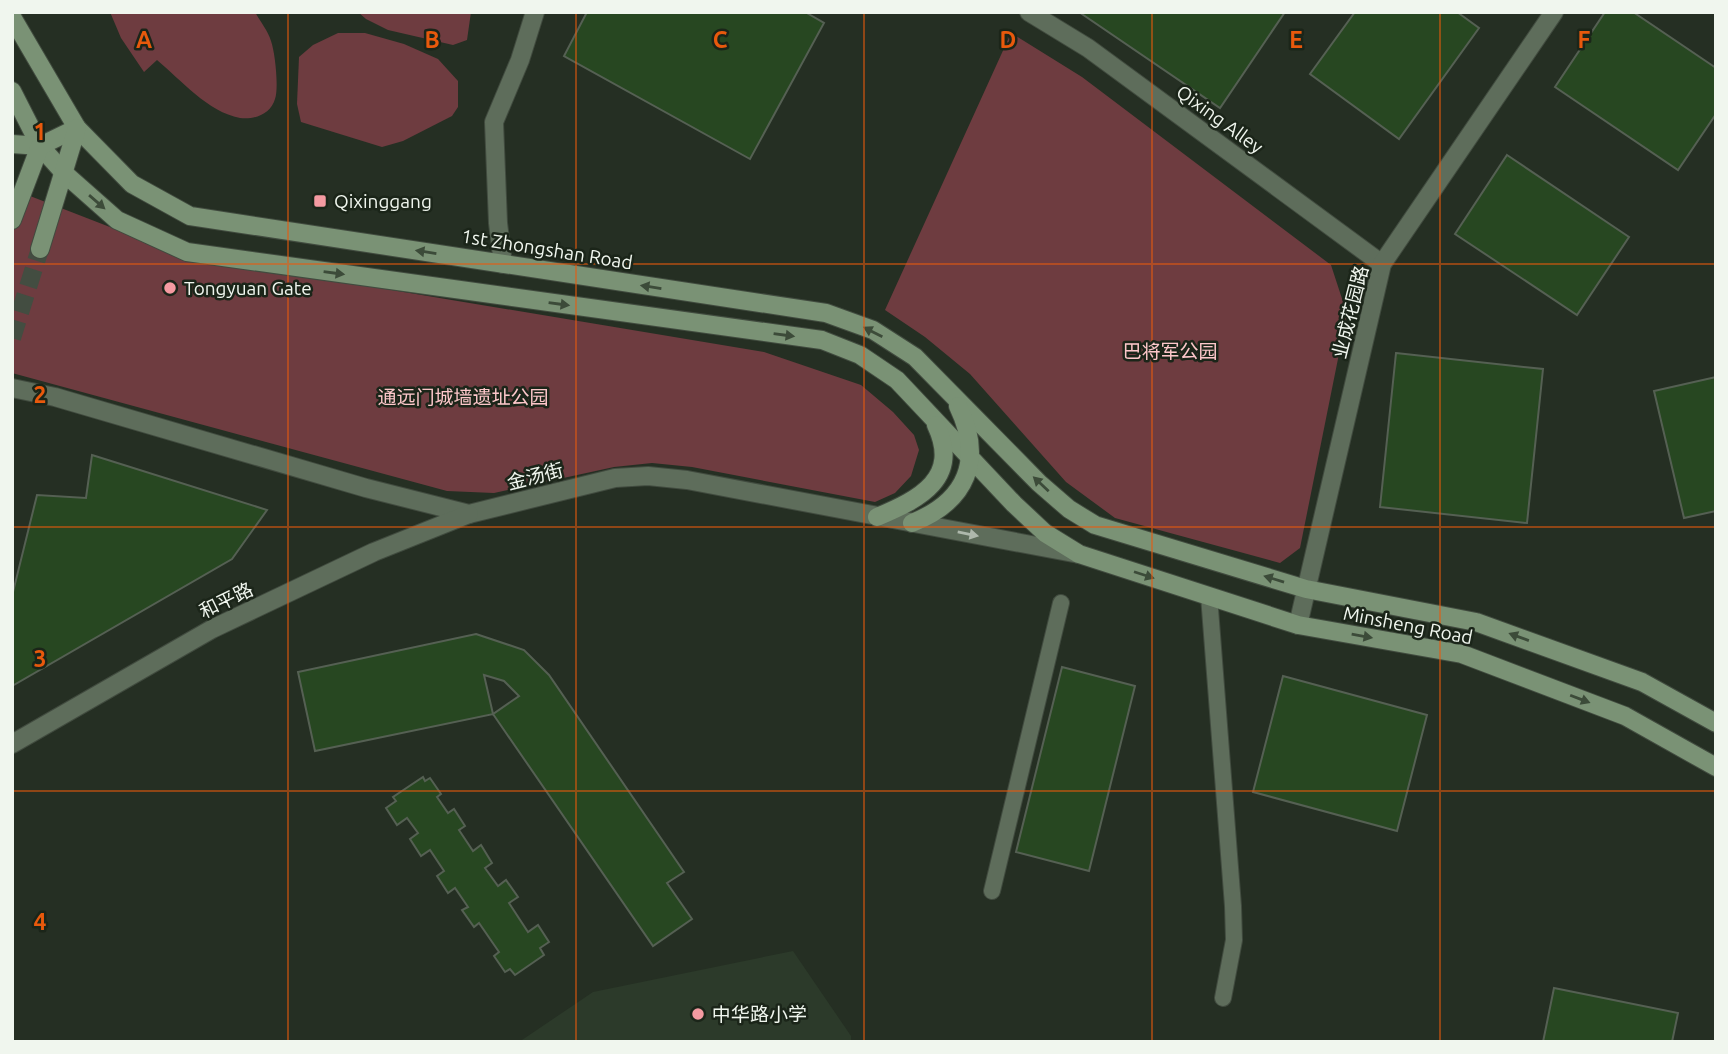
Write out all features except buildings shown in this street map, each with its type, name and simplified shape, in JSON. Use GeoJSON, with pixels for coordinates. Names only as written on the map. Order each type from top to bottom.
{"type":"FeatureCollection","features":[{"type":"Feature","properties":{"kind":"main road","name":"1st Zhongshan Road"},"geometry":{"type":"LineString","coordinates":[[12,17],[77,128],[132,184],[190,216],[826,313],[873,330],[915,357],[1040,483],[1069,509],[1095,525]]}},
{"type":"Feature","properties":{"kind":"main road"},"geometry":{"type":"LineString","coordinates":[[12,91],[40,146],[65,174],[117,220],[187,252],[822,341],[860,355],[897,380],[1014,505],[1045,533],[1079,554]]}},
{"type":"Feature","properties":{"kind":"main road"},"geometry":{"type":"LineString","coordinates":[[12,144],[40,146],[77,128]]}},
{"type":"Feature","properties":{"kind":"main road"},"geometry":{"type":"LineString","coordinates":[[40,249],[77,128]]}},
{"type":"Feature","properties":{"kind":"main road"},"geometry":{"type":"LineString","coordinates":[[12,220],[40,146]]}},
{"type":"Feature","properties":{"kind":"main road"},"geometry":{"type":"LineString","coordinates":[[912,523],[935,514],[958,492],[967,471],[970,456],[969,437],[953,394]]}},
{"type":"Feature","properties":{"kind":"main road"},"geometry":{"type":"LineString","coordinates":[[877,517],[901,507],[936,481],[944,464],[943,442],[929,413]]}},
{"type":"Feature","properties":{"kind":"main road","name":"Minsheng Road"},"geometry":{"type":"LineString","coordinates":[[1095,525],[1306,589],[1476,622],[1642,682],[1716,723]]}},
{"type":"Feature","properties":{"kind":"main road","name":"Minsheng Road"},"geometry":{"type":"LineString","coordinates":[[1079,554],[1298,625],[1462,654],[1625,716],[1716,767]]}},
{"type":"Feature","properties":{"kind":"street"},"geometry":{"type":"LineString","coordinates":[[503,264],[498,223],[494,122],[520,60],[535,12]]}},
{"type":"Feature","properties":{"kind":"street","name":"Qixing Alley"},"geometry":{"type":"LineString","coordinates":[[1028,12],[1088,48],[1382,264]]}},
{"type":"Feature","properties":{"kind":"street","name":"业成花园路"},"geometry":{"type":"LineString","coordinates":[[1298,625],[1382,264],[1554,12]]}},
{"type":"Feature","properties":{"kind":"street","name":"金汤街"},"geometry":{"type":"LineString","coordinates":[[12,388],[55,397],[366,488],[469,514],[615,478],[648,476],[687,480],[1079,554]]}},
{"type":"Feature","properties":{"kind":"street","name":"和平路"},"geometry":{"type":"LineString","coordinates":[[12,744],[212,629],[374,552],[469,514]]}},
{"type":"Feature","properties":{"kind":"lane"},"geometry":{"type":"LineString","coordinates":[[1209,596],[1233,906],[1234,940],[1223,998]]}},
{"type":"Feature","properties":{"kind":"lane"},"geometry":{"type":"LineString","coordinates":[[992,891],[1061,603]]}},
{"type":"Feature","properties":{"kind":"shaded area","name":"中华路小学"},"geometry":{"type":"Polygon","coordinates":[[[793,951],[851,1036],[851,1042],[519,1042],[593,992],[793,951]]]}},
{"type":"Feature","properties":{"kind":"green space"},"geometry":{"type":"Polygon","coordinates":[[[110,12],[255,12],[270,37],[274,53],[277,87],[273,104],[261,115],[240,118],[228,115],[206,102],[157,60],[144,72],[121,38],[110,12]]]}},
{"type":"Feature","properties":{"kind":"green space"},"geometry":{"type":"Polygon","coordinates":[[[358,12],[471,12],[467,40],[453,45],[388,30],[358,12]]]}},
{"type":"Feature","properties":{"kind":"green space"},"geometry":{"type":"Polygon","coordinates":[[[338,33],[365,33],[404,44],[438,59],[458,81],[458,107],[452,116],[403,141],[382,147],[301,122],[297,104],[299,57],[313,45],[338,33]]]}},
{"type":"Feature","properties":{"kind":"green space","name":"巴将军公园"},"geometry":{"type":"Polygon","coordinates":[[[1011,33],[1082,77],[1331,265],[1347,314],[1300,548],[1280,563],[1115,518],[1066,482],[970,374],[925,337],[885,310],[1011,33]]]}},
{"type":"Feature","properties":{"kind":"green space","name":"通远门城墙遗址公园"},"geometry":{"type":"Polygon","coordinates":[[[12,189],[182,255],[764,352],[861,385],[893,412],[914,435],[919,450],[911,476],[895,493],[875,502],[692,467],[652,463],[614,467],[494,493],[447,491],[12,373],[12,189]]]}},
{"type":"Feature","properties":{"kind":"tunnel"},"geometry":{"type":"LineString","coordinates":[[12,338],[40,249]]}},
{"type":"Feature","properties":{"kind":"place","name":"Qixinggang"},"geometry":{"type":"Point","coordinates":[320,201]}},
{"type":"Feature","properties":{"kind":"place","name":"Tongyuan Gate"},"geometry":{"type":"Point","coordinates":[170,288]}},
{"type":"Feature","properties":{"kind":"place","name":"中华路小学"},"geometry":{"type":"Point","coordinates":[698,1014]}}]}
